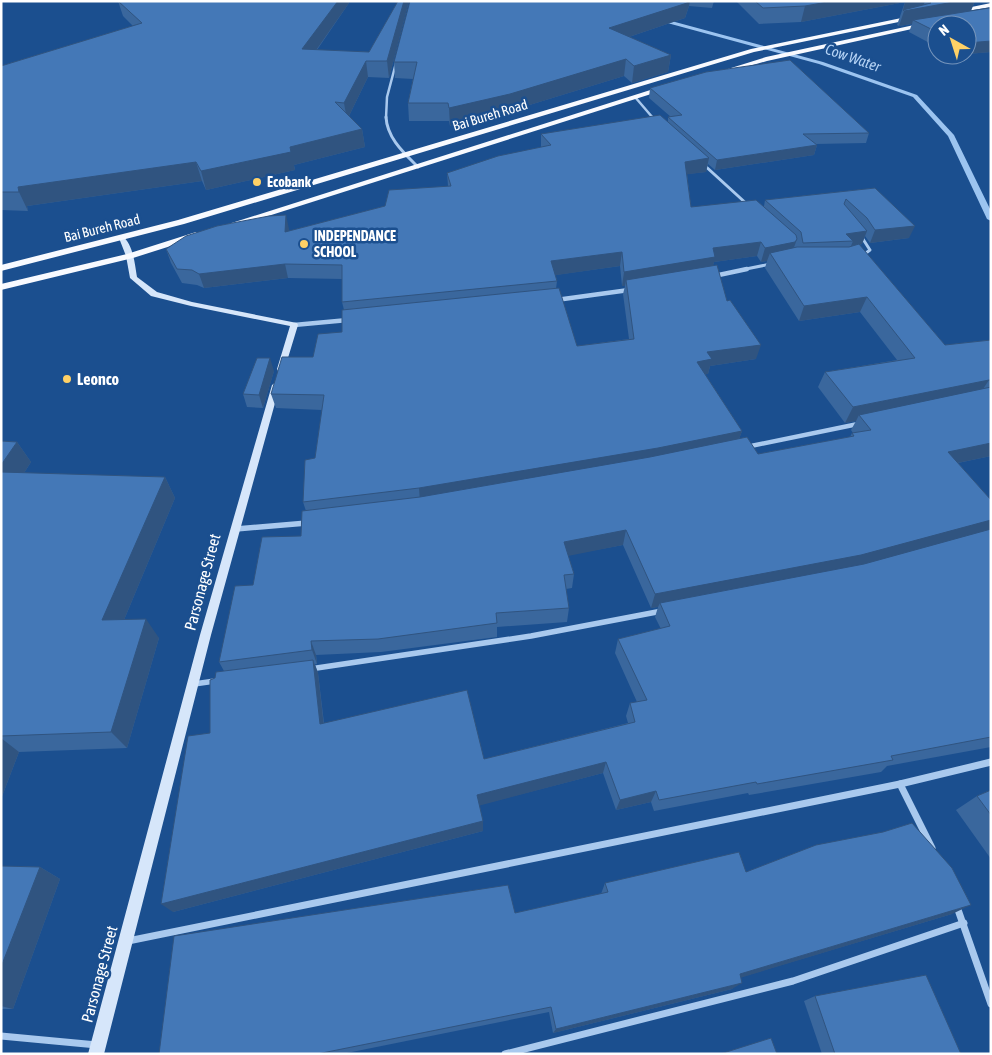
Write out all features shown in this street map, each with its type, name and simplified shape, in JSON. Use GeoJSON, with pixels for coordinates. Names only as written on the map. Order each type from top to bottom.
{"type":"FeatureCollection","features":[{"type":"Feature","properties":{"kind":"highway"},"geometry":{"type":"LineString","coordinates":[[952,12],[991,5]]}},
{"type":"Feature","properties":{"kind":"highway","name":"Bai Bureh Road"},"geometry":{"type":"LineString","coordinates":[[1,268],[122,238],[406,155],[753,50],[922,16]]}},
{"type":"Feature","properties":{"kind":"highway"},"geometry":{"type":"LineString","coordinates":[[710,75],[766,59],[927,25]]}},
{"type":"Feature","properties":{"kind":"highway"},"geometry":{"type":"LineString","coordinates":[[215,229],[673,86]]}},
{"type":"Feature","properties":{"kind":"highway"},"geometry":{"type":"LineString","coordinates":[[1,287],[130,256],[206,232]]}},
{"type":"Feature","properties":{"kind":"main road"},"geometry":{"type":"LineString","coordinates":[[122,238],[130,256],[134,278],[154,294],[191,304],[294,325]]}},
{"type":"Feature","properties":{"kind":"main road","name":"Parsonage Street"},"geometry":{"type":"LineString","coordinates":[[97,1049],[191,684],[233,530],[294,325]]}},
{"type":"Feature","properties":{"kind":"street"},"geometry":{"type":"LineString","coordinates":[[396,61],[386,106],[385,122],[389,136],[418,167]]}},
{"type":"Feature","properties":{"kind":"street"},"geometry":{"type":"LineString","coordinates":[[635,97],[644,110],[658,123]]}},
{"type":"Feature","properties":{"kind":"street"},"geometry":{"type":"LineString","coordinates":[[701,162],[751,208]]}},
{"type":"Feature","properties":{"kind":"street"},"geometry":{"type":"LineString","coordinates":[[854,257],[863,256],[870,250],[859,233]]}},
{"type":"Feature","properties":{"kind":"street"},"geometry":{"type":"LineString","coordinates":[[709,276],[774,263]]}},
{"type":"Feature","properties":{"kind":"street"},"geometry":{"type":"LineString","coordinates":[[550,301],[634,289]]}},
{"type":"Feature","properties":{"kind":"street"},"geometry":{"type":"LineString","coordinates":[[294,325],[352,320]]}},
{"type":"Feature","properties":{"kind":"street"},"geometry":{"type":"LineString","coordinates":[[740,449],[864,423]]}},
{"type":"Feature","properties":{"kind":"street"},"geometry":{"type":"LineString","coordinates":[[233,530],[314,522]]}},
{"type":"Feature","properties":{"kind":"street"},"geometry":{"type":"LineString","coordinates":[[299,671],[531,636],[672,609]]}},
{"type":"Feature","properties":{"kind":"street"},"geometry":{"type":"LineString","coordinates":[[191,684],[220,681]]}},
{"type":"Feature","properties":{"kind":"street"},"geometry":{"type":"LineString","coordinates":[[125,942],[900,784],[991,762]]}},
{"type":"Feature","properties":{"kind":"street"},"geometry":{"type":"LineString","coordinates":[[900,784],[936,855]]}},
{"type":"Feature","properties":{"kind":"street"},"geometry":{"type":"LineString","coordinates":[[953,898],[989,992],[991,1004]]}},
{"type":"Feature","properties":{"kind":"street"},"geometry":{"type":"LineString","coordinates":[[505,1054],[792,981],[964,923]]}},
{"type":"Feature","properties":{"kind":"street"},"geometry":{"type":"LineString","coordinates":[[1,1036],[97,1049]]}},
{"type":"Feature","properties":{"kind":"building"},"geometry":{"type":"Polygon","coordinates":[[[118,1],[338,1],[302,49],[369,52],[398,1],[404,1],[387,61],[366,61],[344,103],[335,102],[362,129],[290,147],[291,152],[201,171],[196,162],[18,187],[19,192],[1,192],[1,66],[142,23],[118,1]]]}},
{"type":"Feature","properties":{"kind":"building"},"geometry":{"type":"Polygon","coordinates":[[[410,1],[688,1],[687,3],[609,28],[671,55],[634,66],[626,59],[510,94],[449,108],[448,103],[408,103],[417,62],[394,62],[410,1]]]}},
{"type":"Feature","properties":{"kind":"building"},"geometry":{"type":"Polygon","coordinates":[[[755,1],[833,1],[805,6],[763,8],[755,1]]]}},
{"type":"Feature","properties":{"kind":"building"},"geometry":{"type":"Polygon","coordinates":[[[929,1],[959,1],[903,10],[931,3],[929,1]]]}},
{"type":"Feature","properties":{"kind":"building"},"geometry":{"type":"Polygon","coordinates":[[[991,9],[991,41],[977,42],[977,15],[945,15],[991,9]]]}},
{"type":"Feature","properties":{"kind":"building"},"geometry":{"type":"Polygon","coordinates":[[[927,18],[927,27],[913,20],[927,18]]]}},
{"type":"Feature","properties":{"kind":"building"},"geometry":{"type":"Polygon","coordinates":[[[790,60],[869,133],[803,134],[817,145],[717,160],[668,117],[682,115],[650,88],[706,72],[790,60]]]}},
{"type":"Feature","properties":{"kind":"building"},"geometry":{"type":"Polygon","coordinates":[[[660,115],[709,158],[685,162],[691,207],[756,200],[796,235],[797,239],[795,242],[765,248],[761,242],[713,248],[715,257],[624,272],[622,252],[551,261],[557,281],[342,302],[342,265],[285,264],[199,274],[192,270],[177,269],[166,249],[186,236],[217,226],[269,216],[286,215],[285,232],[385,206],[389,190],[451,186],[447,173],[498,156],[551,145],[541,134],[660,115]]]}},
{"type":"Feature","properties":{"kind":"building"},"geometry":{"type":"Polygon","coordinates":[[[875,188],[915,226],[875,230],[867,218],[846,199],[844,204],[867,231],[846,234],[853,241],[803,243],[801,232],[765,200],[875,188]]]}},
{"type":"Feature","properties":{"kind":"building"},"geometry":{"type":"Polygon","coordinates":[[[859,244],[945,345],[991,340],[991,380],[853,407],[825,372],[915,358],[867,297],[804,306],[770,253],[797,247],[849,247],[859,244]]]}},
{"type":"Feature","properties":{"kind":"building"},"geometry":{"type":"Polygon","coordinates":[[[717,265],[727,301],[730,300],[761,345],[707,352],[712,359],[697,362],[742,431],[658,448],[419,488],[303,502],[305,460],[315,458],[324,395],[271,394],[282,357],[313,357],[318,334],[342,332],[342,310],[559,288],[577,346],[634,339],[626,280],[717,265]]]}},
{"type":"Feature","properties":{"kind":"building"},"geometry":{"type":"Polygon","coordinates":[[[257,358],[270,358],[259,395],[243,394],[257,358]]]}},
{"type":"Feature","properties":{"kind":"building"},"geometry":{"type":"Polygon","coordinates":[[[991,387],[991,443],[948,452],[991,500],[991,520],[861,555],[655,594],[626,530],[564,542],[574,574],[564,575],[569,608],[496,613],[497,623],[378,639],[311,641],[312,650],[219,662],[235,586],[253,585],[262,537],[301,536],[302,511],[420,497],[650,457],[747,437],[758,454],[854,436],[852,433],[871,430],[859,415],[991,387]]]}},
{"type":"Feature","properties":{"kind":"building"},"geometry":{"type":"Polygon","coordinates":[[[1,441],[17,442],[1,465],[1,441]]]}},
{"type":"Feature","properties":{"kind":"building"},"geometry":{"type":"Polygon","coordinates":[[[1,472],[165,477],[102,620],[146,619],[111,732],[1,736],[1,472]]]}},
{"type":"Feature","properties":{"kind":"building"},"geometry":{"type":"Polygon","coordinates":[[[991,529],[991,737],[891,756],[893,760],[659,800],[656,791],[620,800],[606,762],[477,795],[483,821],[161,904],[188,736],[210,733],[210,680],[215,678],[216,672],[313,660],[320,724],[467,690],[484,759],[635,722],[630,703],[647,700],[618,639],[670,626],[660,603],[864,564],[991,529]]]}},
{"type":"Feature","properties":{"kind":"building"},"geometry":{"type":"Polygon","coordinates":[[[991,790],[991,815],[977,796],[991,790]]]}},
{"type":"Feature","properties":{"kind":"building"},"geometry":{"type":"Polygon","coordinates":[[[912,823],[952,868],[971,905],[740,974],[742,983],[556,1029],[551,1007],[317,1054],[159,1054],[174,936],[508,885],[515,913],[608,892],[605,883],[739,852],[746,872],[816,845],[883,832],[912,823]]]}},
{"type":"Feature","properties":{"kind":"building"},"geometry":{"type":"Polygon","coordinates":[[[1,866],[40,867],[1,967],[1,866]]]}},
{"type":"Feature","properties":{"kind":"building"},"geometry":{"type":"Polygon","coordinates":[[[926,975],[961,1054],[835,1054],[815,996],[926,975]]]}},
{"type":"Feature","properties":{"kind":"building"},"geometry":{"type":"Polygon","coordinates":[[[771,1038],[777,1054],[720,1054],[771,1038]]]}},
{"type":"Feature","properties":{"kind":"waterway","name":"Cow Water"},"geometry":{"type":"LineString","coordinates":[[648,1],[662,20],[821,63],[915,96],[951,135],[991,219]]}},
{"type":"Feature","properties":{"kind":"place","name":"Ecobank"},"geometry":{"type":"Point","coordinates":[257,182]}},
{"type":"Feature","properties":{"kind":"place","name":"INDEPENDANCE SCHOOL"},"geometry":{"type":"Point","coordinates":[304,244]}},
{"type":"Feature","properties":{"kind":"place","name":"Leonco"},"geometry":{"type":"Point","coordinates":[67,379]}}]}
